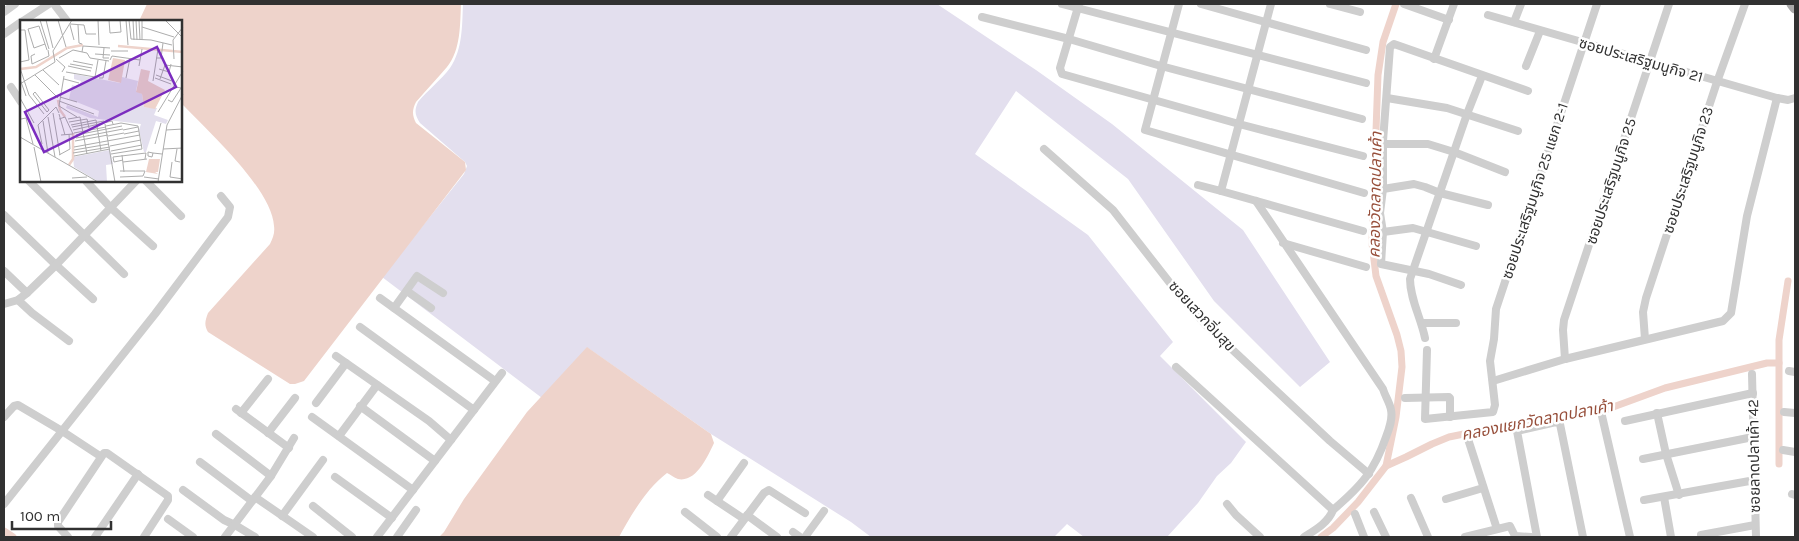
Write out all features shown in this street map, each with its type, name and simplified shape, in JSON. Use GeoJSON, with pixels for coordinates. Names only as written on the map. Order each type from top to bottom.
{"type":"FeatureCollection","features":[{"type":"Feature","properties":{"kind":"main road"},"geometry":{"type":"LineString","coordinates":[[1792,4],[1795,8]]}},
{"type":"Feature","properties":{"kind":"street"},"geometry":{"type":"LineString","coordinates":[[4,12],[15,4]]}},
{"type":"Feature","properties":{"kind":"street"},"geometry":{"type":"LineString","coordinates":[[25,20],[49,4]]}},
{"type":"Feature","properties":{"kind":"street"},"geometry":{"type":"LineString","coordinates":[[54,4],[66,20]]}},
{"type":"Feature","properties":{"kind":"street"},"geometry":{"type":"LineString","coordinates":[[1062,4],[1079,6],[1366,83]]}},
{"type":"Feature","properties":{"kind":"street"},"geometry":{"type":"LineString","coordinates":[[1179,4],[1145,129],[1364,193]]}},
{"type":"Feature","properties":{"kind":"street"},"geometry":{"type":"LineString","coordinates":[[1201,4],[1366,50]]}},
{"type":"Feature","properties":{"kind":"street"},"geometry":{"type":"LineString","coordinates":[[1220,191],[1271,4]]}},
{"type":"Feature","properties":{"kind":"street"},"geometry":{"type":"LineString","coordinates":[[1330,4],[1360,12]]}},
{"type":"Feature","properties":{"kind":"street"},"geometry":{"type":"LineString","coordinates":[[1404,4],[1449,20]]}},
{"type":"Feature","properties":{"kind":"street"},"geometry":{"type":"LineString","coordinates":[[1434,59],[1454,4]]}},
{"type":"Feature","properties":{"kind":"street"},"geometry":{"type":"LineString","coordinates":[[1514,22],[1521,4]]}},
{"type":"Feature","properties":{"kind":"street","name":"ซอยประเสริฐมนูกิจ 25 แยก 2-1"},"geometry":{"type":"LineString","coordinates":[[1450,417],[1493,412],[1495,405],[1490,361],[1496,309],[1597,4]]}},
{"type":"Feature","properties":{"kind":"street","name":"ซอยประเสริฐมนูกิจ 25"},"geometry":{"type":"LineString","coordinates":[[1565,359],[1564,320],[1670,4]]}},
{"type":"Feature","properties":{"kind":"street","name":"ซอยประเสริฐมนูกิจ 23"},"geometry":{"type":"LineString","coordinates":[[1645,339],[1643,312],[1646,298],[1717,82],[1745,4]]}},
{"type":"Feature","properties":{"kind":"street"},"geometry":{"type":"LineString","coordinates":[[1079,6],[1060,68],[1062,74],[1153,101],[1363,156]]}},
{"type":"Feature","properties":{"kind":"street","name":"ซอยประเสริฐมนูกิจ 21"},"geometry":{"type":"LineString","coordinates":[[1488,15],[1717,82],[1777,98],[1788,100],[1795,98]]}},
{"type":"Feature","properties":{"kind":"street"},"geometry":{"type":"LineString","coordinates":[[982,17],[1069,39],[1248,90],[1362,119]]}},
{"type":"Feature","properties":{"kind":"street"},"geometry":{"type":"LineString","coordinates":[[4,34],[20,23]]}},
{"type":"Feature","properties":{"kind":"street"},"geometry":{"type":"LineString","coordinates":[[1526,66],[1540,31]]}},
{"type":"Feature","properties":{"kind":"street"},"geometry":{"type":"LineString","coordinates":[[1461,285],[1429,274],[1381,264],[1383,232],[1380,214],[1383,189],[1383,144],[1391,45],[1394,44],[1528,91]]}},
{"type":"Feature","properties":{"kind":"street"},"geometry":{"type":"LineString","coordinates":[[1425,338],[1422,323],[1410,290],[1410,279],[1482,76]]}},
{"type":"Feature","properties":{"kind":"street"},"geometry":{"type":"LineString","coordinates":[[11,88],[20,101]]}},
{"type":"Feature","properties":{"kind":"street"},"geometry":{"type":"LineString","coordinates":[[1387,98],[1434,105],[1518,131]]}},
{"type":"Feature","properties":{"kind":"street"},"geometry":{"type":"LineString","coordinates":[[1492,381],[1565,359],[1724,321],[1731,313],[1747,216],[1777,98]]}},
{"type":"Feature","properties":{"kind":"street"},"geometry":{"type":"LineString","coordinates":[[1383,144],[1428,144],[1505,172]]}},
{"type":"Feature","properties":{"kind":"street","name":"ซอยเสวกอิ่มสุข"},"geometry":{"type":"LineString","coordinates":[[1044,149],[1113,210],[1177,292],[1206,325],[1330,441],[1370,474]]}},
{"type":"Feature","properties":{"kind":"street"},"geometry":{"type":"LineString","coordinates":[[30,182],[124,274]]}},
{"type":"Feature","properties":{"kind":"street"},"geometry":{"type":"LineString","coordinates":[[87,182],[110,207],[153,246]]}},
{"type":"Feature","properties":{"kind":"street"},"geometry":{"type":"LineString","coordinates":[[4,304],[18,300],[56,266],[135,182]]}},
{"type":"Feature","properties":{"kind":"street"},"geometry":{"type":"LineString","coordinates":[[147,182],[181,216]]}},
{"type":"Feature","properties":{"kind":"street"},"geometry":{"type":"LineString","coordinates":[[1383,189],[1414,184],[1425,186],[1440,194],[1488,206]]}},
{"type":"Feature","properties":{"kind":"street"},"geometry":{"type":"LineString","coordinates":[[1198,185],[1364,231]]}},
{"type":"Feature","properties":{"kind":"street"},"geometry":{"type":"LineString","coordinates":[[4,504],[155,314],[228,217],[230,208],[221,196]]}},
{"type":"Feature","properties":{"kind":"street"},"geometry":{"type":"LineString","coordinates":[[1256,201],[1383,389],[1391,410],[1391,424],[1379,458],[1370,474],[1333,510],[1331,516],[1304,537]]}},
{"type":"Feature","properties":{"kind":"street"},"geometry":{"type":"LineString","coordinates":[[4,216],[93,299]]}},
{"type":"Feature","properties":{"kind":"street"},"geometry":{"type":"LineString","coordinates":[[1383,232],[1413,228],[1476,246]]}},
{"type":"Feature","properties":{"kind":"street"},"geometry":{"type":"LineString","coordinates":[[1283,243],[1366,267]]}},
{"type":"Feature","properties":{"kind":"street"},"geometry":{"type":"LineString","coordinates":[[4,271],[27,293]]}},
{"type":"Feature","properties":{"kind":"street"},"geometry":{"type":"LineString","coordinates":[[394,308],[417,276],[443,292]]}},
{"type":"Feature","properties":{"kind":"street"},"geometry":{"type":"LineString","coordinates":[[407,291],[431,308]]}},
{"type":"Feature","properties":{"kind":"street"},"geometry":{"type":"LineString","coordinates":[[380,298],[495,381]]}},
{"type":"Feature","properties":{"kind":"street"},"geometry":{"type":"LineString","coordinates":[[18,300],[32,314],[70,341]]}},
{"type":"Feature","properties":{"kind":"street"},"geometry":{"type":"LineString","coordinates":[[1422,323],[1456,323]]}},
{"type":"Feature","properties":{"kind":"street"},"geometry":{"type":"LineString","coordinates":[[360,327],[474,410]]}},
{"type":"Feature","properties":{"kind":"street"},"geometry":{"type":"LineString","coordinates":[[1405,398],[1424,398],[1449,397],[1450,417],[1424,419],[1424,398],[1427,350]]}},
{"type":"Feature","properties":{"kind":"street"},"geometry":{"type":"LineString","coordinates":[[336,356],[429,421],[451,440]]}},
{"type":"Feature","properties":{"kind":"street"},"geometry":{"type":"LineString","coordinates":[[316,403],[346,363]]}},
{"type":"Feature","properties":{"kind":"street"},"geometry":{"type":"LineString","coordinates":[[1176,367],[1333,510]]}},
{"type":"Feature","properties":{"kind":"street"},"geometry":{"type":"LineString","coordinates":[[377,537],[502,372]]}},
{"type":"Feature","properties":{"kind":"street","name":"ซอยลาดปลาเค้า 42"},"geometry":{"type":"LineString","coordinates":[[1752,374],[1756,537]]}},
{"type":"Feature","properties":{"kind":"street"},"geometry":{"type":"LineString","coordinates":[[268,379],[238,411],[289,448]]}},
{"type":"Feature","properties":{"kind":"street"},"geometry":{"type":"LineString","coordinates":[[339,436],[377,385]]}},
{"type":"Feature","properties":{"kind":"street"},"geometry":{"type":"LineString","coordinates":[[1625,421],[1753,393]]}},
{"type":"Feature","properties":{"kind":"street"},"geometry":{"type":"LineString","coordinates":[[268,433],[295,398]]}},
{"type":"Feature","properties":{"kind":"street"},"geometry":{"type":"LineString","coordinates":[[4,417],[11,408],[18,406],[62,431],[100,456]]}},
{"type":"Feature","properties":{"kind":"street"},"geometry":{"type":"LineString","coordinates":[[360,406],[435,461]]}},
{"type":"Feature","properties":{"kind":"street"},"geometry":{"type":"LineString","coordinates":[[1784,412],[1795,413]]}},
{"type":"Feature","properties":{"kind":"street"},"geometry":{"type":"LineString","coordinates":[[1657,413],[1666,454],[1679,494]]}},
{"type":"Feature","properties":{"kind":"street"},"geometry":{"type":"LineString","coordinates":[[1602,416],[1630,537]]}},
{"type":"Feature","properties":{"kind":"street"},"geometry":{"type":"LineString","coordinates":[[312,417],[413,490]]}},
{"type":"Feature","properties":{"kind":"street"},"geometry":{"type":"LineString","coordinates":[[1537,537],[1517,431],[1556,422],[1560,424],[1583,537]]}},
{"type":"Feature","properties":{"kind":"street"},"geometry":{"type":"LineString","coordinates":[[216,434],[270,476]]}},
{"type":"Feature","properties":{"kind":"street"},"geometry":{"type":"LineString","coordinates":[[1643,459],[1753,437]]}},
{"type":"Feature","properties":{"kind":"street"},"geometry":{"type":"LineString","coordinates":[[226,537],[270,476],[294,438]]}},
{"type":"Feature","properties":{"kind":"street"},"geometry":{"type":"LineString","coordinates":[[1468,439],[1497,529]]}},
{"type":"Feature","properties":{"kind":"street"},"geometry":{"type":"LineString","coordinates":[[1783,450],[1795,452]]}},
{"type":"Feature","properties":{"kind":"street"},"geometry":{"type":"LineString","coordinates":[[68,537],[58,526],[58,522],[100,456],[107,453],[168,496],[168,500],[144,537]]}},
{"type":"Feature","properties":{"kind":"street"},"geometry":{"type":"LineString","coordinates":[[282,516],[323,460]]}},
{"type":"Feature","properties":{"kind":"street"},"geometry":{"type":"LineString","coordinates":[[200,462],[253,499],[313,537]]}},
{"type":"Feature","properties":{"kind":"street"},"geometry":{"type":"LineString","coordinates":[[717,501],[744,463]]}},
{"type":"Feature","properties":{"kind":"street"},"geometry":{"type":"LineString","coordinates":[[95,537],[138,474]]}},
{"type":"Feature","properties":{"kind":"street"},"geometry":{"type":"LineString","coordinates":[[335,477],[392,518]]}},
{"type":"Feature","properties":{"kind":"street"},"geometry":{"type":"LineString","coordinates":[[1644,500],[1754,480]]}},
{"type":"Feature","properties":{"kind":"street"},"geometry":{"type":"LineString","coordinates":[[1446,499],[1483,488]]}},
{"type":"Feature","properties":{"kind":"street"},"geometry":{"type":"LineString","coordinates":[[183,490],[224,520],[254,537]]}},
{"type":"Feature","properties":{"kind":"street"},"geometry":{"type":"LineString","coordinates":[[731,537],[764,493],[769,490],[805,513]]}},
{"type":"Feature","properties":{"kind":"street"},"geometry":{"type":"LineString","coordinates":[[708,495],[777,537]]}},
{"type":"Feature","properties":{"kind":"street"},"geometry":{"type":"LineString","coordinates":[[1664,497],[1671,537]]}},
{"type":"Feature","properties":{"kind":"street"},"geometry":{"type":"LineString","coordinates":[[1411,498],[1428,537]]}},
{"type":"Feature","properties":{"kind":"street"},"geometry":{"type":"LineString","coordinates":[[1227,504],[1260,537]]}},
{"type":"Feature","properties":{"kind":"street"},"geometry":{"type":"LineString","coordinates":[[313,506],[352,537]]}},
{"type":"Feature","properties":{"kind":"street"},"geometry":{"type":"LineString","coordinates":[[397,537],[416,510]]}},
{"type":"Feature","properties":{"kind":"street"},"geometry":{"type":"LineString","coordinates":[[805,537],[824,511]]}},
{"type":"Feature","properties":{"kind":"street"},"geometry":{"type":"LineString","coordinates":[[685,512],[717,537]]}},
{"type":"Feature","properties":{"kind":"street"},"geometry":{"type":"LineString","coordinates":[[1374,512],[1386,537]]}},
{"type":"Feature","properties":{"kind":"street"},"geometry":{"type":"LineString","coordinates":[[1355,514],[1364,537]]}},
{"type":"Feature","properties":{"kind":"street"},"geometry":{"type":"LineString","coordinates":[[168,519],[193,537]]}},
{"type":"Feature","properties":{"kind":"street"},"geometry":{"type":"LineString","coordinates":[[1701,535],[1755,525]]}},
{"type":"Feature","properties":{"kind":"street"},"geometry":{"type":"LineString","coordinates":[[1465,537],[1510,526],[1515,536],[1531,537]]}},
{"type":"Feature","properties":{"kind":"street"},"geometry":{"type":"LineString","coordinates":[[793,532],[800,537]]}},
{"type":"Feature","properties":{"kind":"shaded area"},"geometry":{"type":"Polygon","coordinates":[[[147,4],[461,4],[459,37],[452,60],[416,102],[413,112],[416,123],[465,162],[466,170],[304,381],[290,384],[207,330],[205,323],[208,313],[270,244],[274,235],[274,226],[270,211],[251,178],[182,104],[182,20],[139,20],[147,4]]]}},
{"type":"Feature","properties":{"kind":"shaded area"},"geometry":{"type":"Polygon","coordinates":[[[463,4],[937,4],[1036,70],[1112,124],[1243,230],[1330,362],[1300,387],[1214,301],[1128,179],[1016,91],[975,154],[1088,235],[1173,342],[1160,356],[1246,442],[1231,463],[1217,476],[1198,503],[1167,537],[1084,537],[1067,524],[1054,537],[871,537],[851,522],[711,434],[588,348],[542,398],[382,277],[464,174],[467,166],[465,162],[420,123],[416,115],[418,102],[450,68],[454,61],[460,45],[463,4]]]}},
{"type":"Feature","properties":{"kind":"shaded area"},"geometry":{"type":"Polygon","coordinates":[[[587,347],[711,434],[714,443],[696,473],[684,479],[678,479],[667,473],[640,502],[619,537],[439,537],[527,412],[587,347]]]}},
{"type":"Feature","properties":{"kind":"waterway","name":"คลองวัดลาดปลาเค้า"},"geometry":{"type":"LineString","coordinates":[[1321,537],[1333,528],[1358,502],[1386,466],[1396,417],[1402,367],[1401,351],[1376,276],[1372,243],[1378,75],[1383,42],[1396,4]]}},
{"type":"Feature","properties":{"kind":"waterway"},"geometry":{"type":"LineString","coordinates":[[1779,464],[1779,340],[1788,281]]}},
{"type":"Feature","properties":{"kind":"waterway","name":"คลองแยกวัดลาดปลาเค้า"},"geometry":{"type":"LineString","coordinates":[[1386,466],[1449,437],[1528,421],[1605,410],[1665,388],[1767,363],[1779,363]]}},
{"type":"Feature","properties":{"kind":"waterway"},"geometry":{"type":"LineString","coordinates":[[4,531],[13,537]]}}]}
